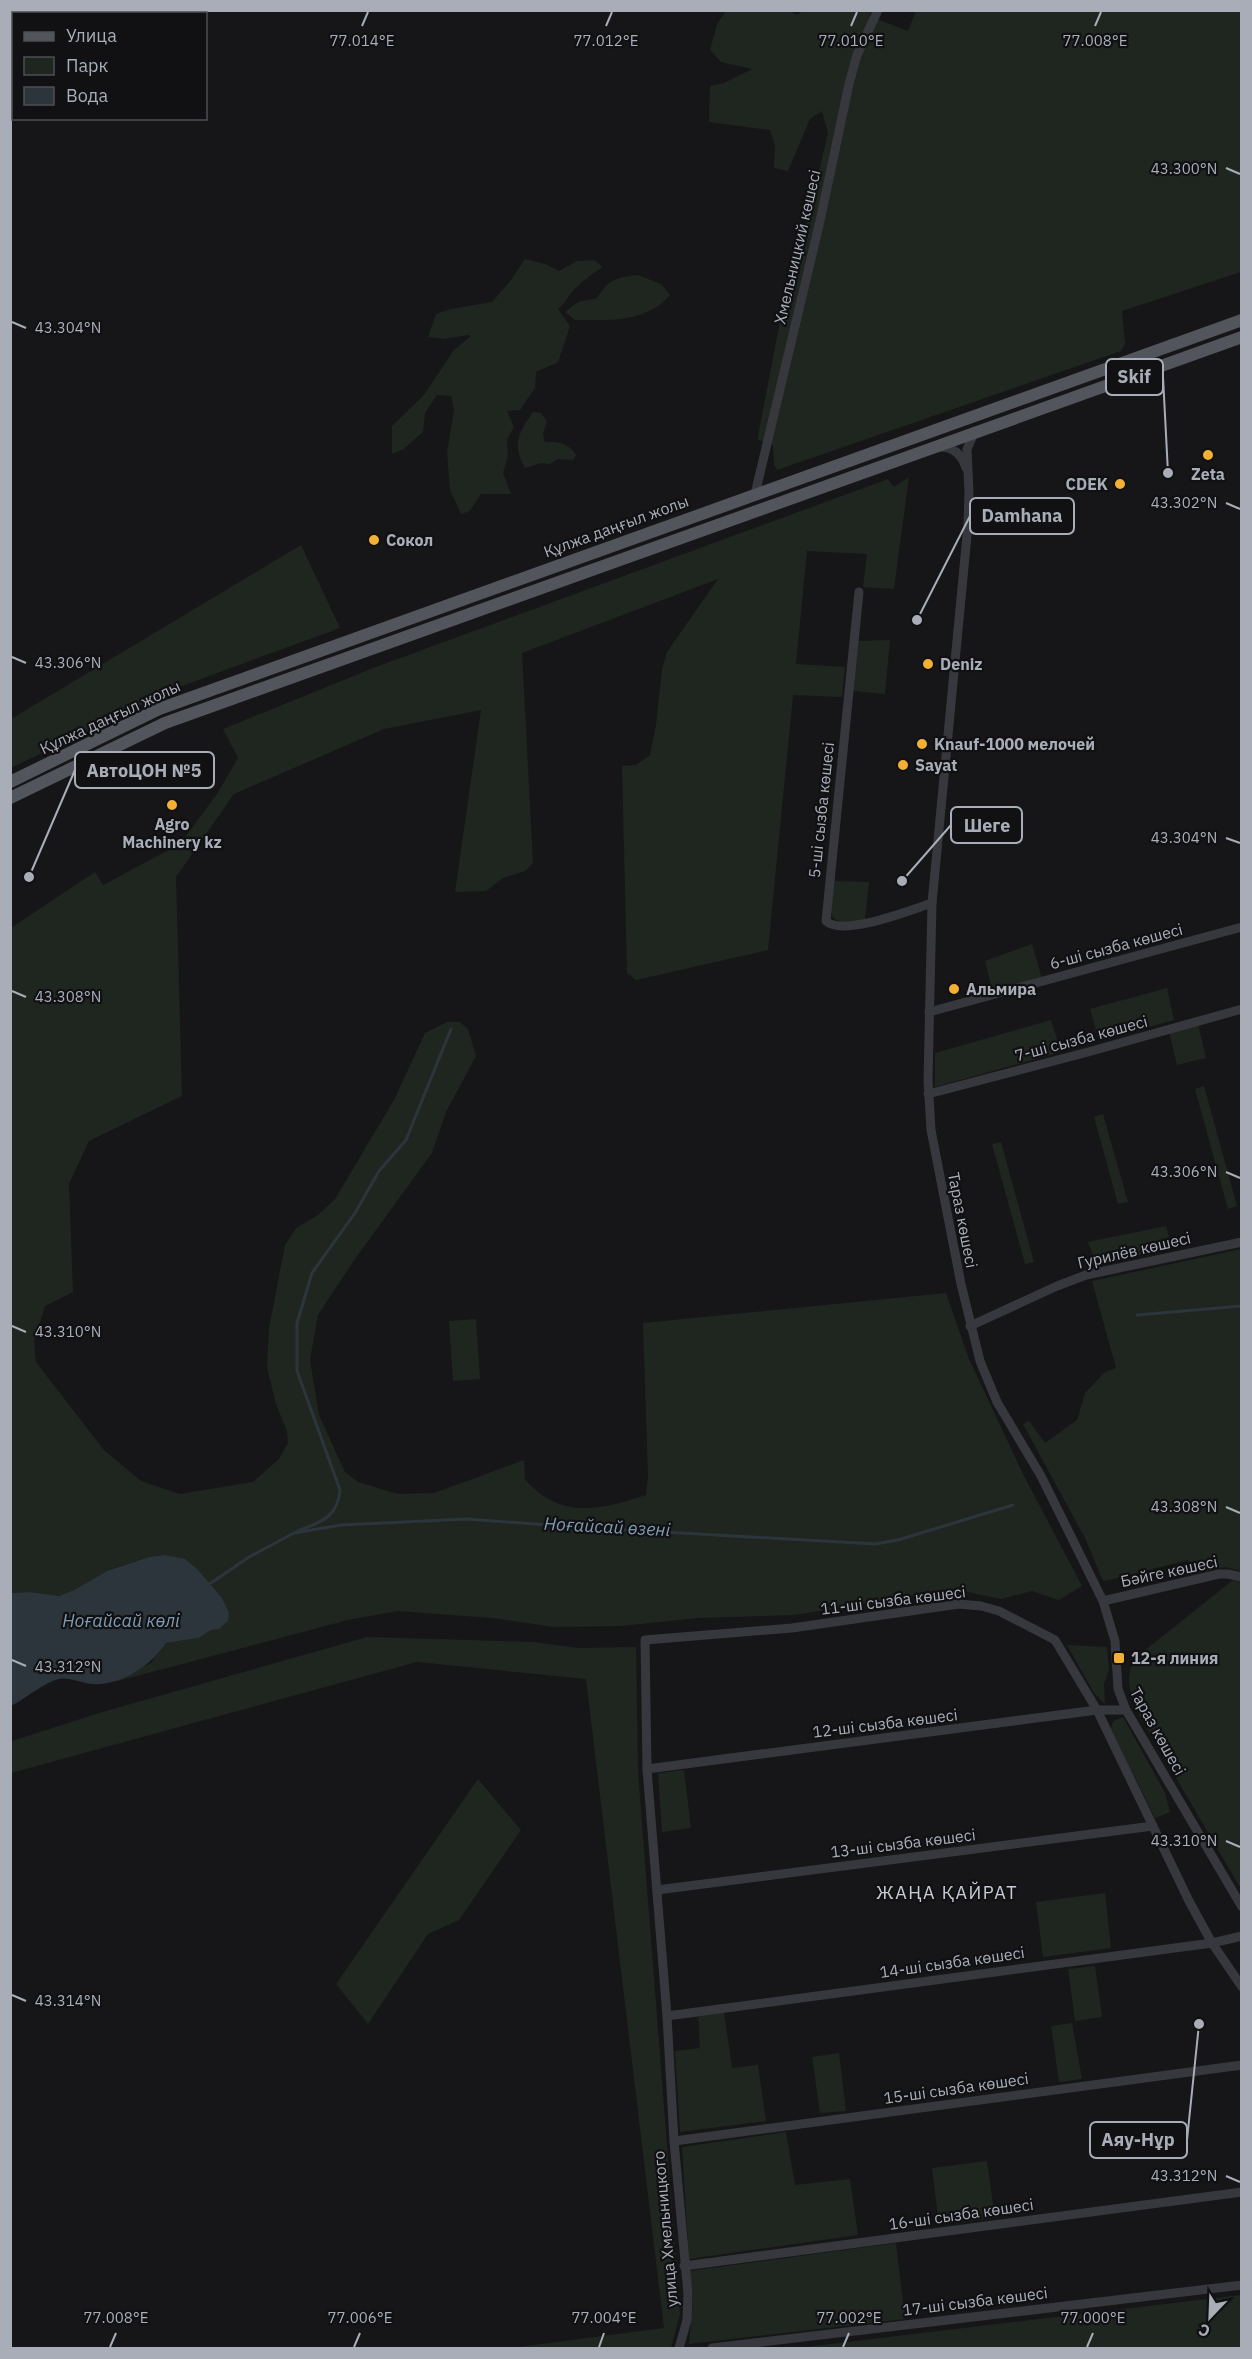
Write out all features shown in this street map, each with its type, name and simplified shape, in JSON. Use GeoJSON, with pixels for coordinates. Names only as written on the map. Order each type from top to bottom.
{"type":"FeatureCollection","features":[{"type":"Feature","properties":{"kind":"main road","name":"Құлжа даңғыл жолы"},"geometry":{"type":"LineString","coordinates":[[10,782],[159,709],[1242,320]]}},
{"type":"Feature","properties":{"kind":"main road","name":"Құлжа даңғыл жолы"},"geometry":{"type":"LineString","coordinates":[[10,798],[165,723],[1242,337]]}},
{"type":"Feature","properties":{"kind":"street","name":"Хмельницкий көшесі"},"geometry":{"type":"LineString","coordinates":[[755,494],[820,221],[849,84],[857,55],[878,10]]}},
{"type":"Feature","properties":{"kind":"street","name":"Тараз көшесі"},"geometry":{"type":"LineString","coordinates":[[975,431],[967,449],[968,525],[932,903],[928,1094],[935,1157],[970,1326],[980,1361],[998,1402],[1041,1476],[1103,1601],[1115,1641],[1118,1689],[1126,1710],[1242,1907]]}},
{"type":"Feature","properties":{"kind":"street"},"geometry":{"type":"LineString","coordinates":[[927,448],[951,449],[964,461],[968,473]]}},
{"type":"Feature","properties":{"kind":"street","name":"5-ші сызба көшесі"},"geometry":{"type":"LineString","coordinates":[[859,592],[826,921],[832,925],[853,926],[932,903]]}},
{"type":"Feature","properties":{"kind":"street","name":"6-ші сызба көшесі"},"geometry":{"type":"LineString","coordinates":[[929,1012],[1242,927]]}},
{"type":"Feature","properties":{"kind":"street","name":"7-ші сызба көшесі"},"geometry":{"type":"LineString","coordinates":[[928,1094],[1242,1009]]}},
{"type":"Feature","properties":{"kind":"street","name":"Гурилёв көшесі"},"geometry":{"type":"LineString","coordinates":[[970,1326],[1086,1275],[1242,1242]]}},
{"type":"Feature","properties":{"kind":"street","name":"Бәйге көшесі"},"geometry":{"type":"LineString","coordinates":[[1103,1601],[1223,1574],[1242,1577]]}},
{"type":"Feature","properties":{"kind":"street","name":"11-ші сызба көшесі"},"geometry":{"type":"LineString","coordinates":[[645,1640],[792,1628],[959,1604],[981,1606],[999,1611],[1055,1640],[1097,1710],[1189,1901],[1212,1943],[1242,1987]]}},
{"type":"Feature","properties":{"kind":"street","name":"улица Хмельницкого"},"geometry":{"type":"LineString","coordinates":[[645,1640],[647,1769],[667,2016],[674,2141],[688,2294],[687,2320],[679,2349]]}},
{"type":"Feature","properties":{"kind":"street","name":"12-ші сызба көшесі"},"geometry":{"type":"LineString","coordinates":[[647,1769],[1097,1710],[1126,1710]]}},
{"type":"Feature","properties":{"kind":"street","name":"13-ші сызба көшесі"},"geometry":{"type":"LineString","coordinates":[[657,1890],[1153,1826]]}},
{"type":"Feature","properties":{"kind":"street","name":"14-ші сызба көшесі"},"geometry":{"type":"LineString","coordinates":[[667,2016],[1212,1943],[1242,1936]]}},
{"type":"Feature","properties":{"kind":"street","name":"15-ші сызба көшесі"},"geometry":{"type":"LineString","coordinates":[[674,2141],[1242,2065]]}},
{"type":"Feature","properties":{"kind":"street","name":"16-ші сызба көшесі"},"geometry":{"type":"LineString","coordinates":[[684,2266],[1242,2192]]}},
{"type":"Feature","properties":{"kind":"street","name":"17-ші сызба көшесі"},"geometry":{"type":"LineString","coordinates":[[712,2349],[1242,2285]]}},
{"type":"Feature","properties":{"kind":"green space"},"geometry":{"type":"Polygon","coordinates":[[[726,11],[790,11],[797,15],[802,11],[872,11],[869,16],[908,31],[916,11],[1241,11],[1241,272],[1122,311],[1125,344],[1121,351],[777,470],[774,464],[773,445],[758,440],[758,436],[782,311],[801,246],[828,133],[822,111],[810,119],[788,171],[774,168],[775,145],[770,130],[709,122],[710,86],[724,83],[752,69],[721,62],[710,50],[717,24],[726,11]]]}},
{"type":"Feature","properties":{"kind":"green space"},"geometry":{"type":"Polygon","coordinates":[[[525,259],[545,264],[559,271],[577,261],[594,260],[603,267],[580,284],[558,309],[570,326],[558,362],[536,372],[535,388],[520,410],[507,411],[514,427],[507,439],[508,457],[503,473],[511,494],[481,494],[470,511],[461,514],[450,490],[447,452],[454,410],[451,396],[437,395],[425,413],[423,432],[404,449],[392,454],[392,426],[424,395],[454,350],[471,336],[444,339],[428,337],[436,314],[492,302],[525,259]]]}},
{"type":"Feature","properties":{"kind":"green space"},"geometry":{"type":"Polygon","coordinates":[[[638,275],[661,284],[670,295],[650,311],[626,318],[575,320],[565,312],[578,302],[597,298],[614,280],[638,275]]]}},
{"type":"Feature","properties":{"kind":"green space"},"geometry":{"type":"Polygon","coordinates":[[[533,412],[541,413],[547,421],[543,434],[545,442],[567,446],[576,455],[573,460],[558,459],[550,464],[541,463],[525,468],[519,452],[518,439],[533,412]]]}},
{"type":"Feature","properties":{"kind":"green space"},"geometry":{"type":"Polygon","coordinates":[[[909,477],[894,589],[863,587],[867,554],[807,551],[796,664],[845,667],[842,697],[793,695],[768,950],[636,980],[627,973],[622,766],[636,765],[650,755],[662,669],[667,652],[718,579],[522,653],[533,863],[525,871],[503,878],[486,891],[455,892],[481,710],[384,729],[234,794],[176,877],[182,1096],[89,1141],[69,1184],[73,1292],[45,1306],[34,1341],[36,1362],[104,1450],[141,1481],[180,1494],[253,1482],[279,1459],[288,1443],[287,1431],[276,1404],[267,1367],[269,1328],[285,1245],[296,1228],[318,1215],[335,1199],[394,1100],[425,1033],[447,1022],[460,1022],[468,1029],[476,1056],[446,1112],[432,1153],[355,1259],[318,1315],[310,1360],[319,1415],[345,1472],[358,1482],[398,1494],[434,1493],[524,1460],[525,1479],[538,1492],[552,1501],[582,1508],[613,1505],[646,1495],[648,1476],[643,1323],[946,1293],[969,1359],[1024,1476],[1082,1586],[1059,1600],[1032,1591],[1001,1599],[953,1589],[795,1615],[699,1618],[621,1626],[554,1627],[492,1618],[397,1611],[348,1620],[114,1682],[151,1663],[166,1643],[199,1638],[211,1630],[185,1560],[165,1555],[149,1557],[107,1571],[59,1596],[30,1592],[11,1593],[11,928],[95,872],[103,885],[180,844],[217,794],[238,758],[223,729],[373,668],[888,479],[894,487],[909,477]]]}},
{"type":"Feature","properties":{"kind":"green space"},"geometry":{"type":"Polygon","coordinates":[[[301,545],[340,628],[174,689],[11,768],[11,719],[301,545]]]}},
{"type":"Feature","properties":{"kind":"green space"},"geometry":{"type":"Polygon","coordinates":[[[890,640],[885,694],[853,691],[858,641],[890,640]]]}},
{"type":"Feature","properties":{"kind":"green space"},"geometry":{"type":"Polygon","coordinates":[[[834,881],[869,882],[865,919],[844,922],[833,918],[831,912],[834,881]]]}},
{"type":"Feature","properties":{"kind":"green space"},"geometry":{"type":"Polygon","coordinates":[[[1032,944],[1042,979],[993,993],[985,961],[1032,944]]]}},
{"type":"Feature","properties":{"kind":"green space"},"geometry":{"type":"Polygon","coordinates":[[[1167,988],[1174,1020],[1099,1041],[1090,1009],[1167,988]]]}},
{"type":"Feature","properties":{"kind":"green space"},"geometry":{"type":"Polygon","coordinates":[[[1051,1020],[1061,1052],[935,1087],[935,1053],[1051,1020]]]}},
{"type":"Feature","properties":{"kind":"green space"},"geometry":{"type":"Polygon","coordinates":[[[1198,1024],[1206,1058],[1177,1065],[1169,1032],[1198,1024]]]}},
{"type":"Feature","properties":{"kind":"green space"},"geometry":{"type":"Polygon","coordinates":[[[1204,1086],[1237,1206],[1228,1209],[1195,1089],[1204,1086]]]}},
{"type":"Feature","properties":{"kind":"green space"},"geometry":{"type":"Polygon","coordinates":[[[1103,1114],[1128,1202],[1118,1204],[1094,1117],[1103,1114]]]}},
{"type":"Feature","properties":{"kind":"green space"},"geometry":{"type":"Polygon","coordinates":[[[1001,1142],[1034,1262],[1025,1264],[992,1144],[1001,1142]]]}},
{"type":"Feature","properties":{"kind":"green space"},"geometry":{"type":"Polygon","coordinates":[[[1166,1226],[1172,1248],[1096,1264],[1088,1242],[1166,1226]]]}},
{"type":"Feature","properties":{"kind":"green space"},"geometry":{"type":"Polygon","coordinates":[[[1241,1249],[1241,1571],[1226,1567],[1191,1575],[1188,1560],[1105,1581],[1102,1579],[1086,1540],[1023,1424],[1029,1421],[1045,1443],[1077,1420],[1085,1393],[1105,1372],[1116,1368],[1092,1281],[1241,1249]]]}},
{"type":"Feature","properties":{"kind":"green space"},"geometry":{"type":"Polygon","coordinates":[[[476,1319],[480,1379],[453,1381],[449,1321],[476,1319]]]}},
{"type":"Feature","properties":{"kind":"green space"},"geometry":{"type":"Polygon","coordinates":[[[1233,1580],[1242,1582],[1241,1889],[1137,1711],[1129,1679],[1134,1659],[1233,1580]]]}},
{"type":"Feature","properties":{"kind":"green space"},"geometry":{"type":"Polygon","coordinates":[[[367,1637],[533,1642],[579,1648],[636,1647],[638,1771],[680,2314],[671,2348],[510,2348],[664,2328],[586,1679],[417,1662],[11,1773],[12,1741],[99,1713],[367,1637]]]}},
{"type":"Feature","properties":{"kind":"green space"},"geometry":{"type":"Polygon","coordinates":[[[1067,1645],[1107,1647],[1109,1670],[1104,1684],[1105,1704],[1094,1693],[1067,1645]]]}},
{"type":"Feature","properties":{"kind":"green space"},"geometry":{"type":"Polygon","coordinates":[[[1123,1717],[1165,1793],[1170,1812],[1155,1818],[1111,1729],[1113,1721],[1123,1717]]]}},
{"type":"Feature","properties":{"kind":"green space"},"geometry":{"type":"Polygon","coordinates":[[[684,1770],[691,1828],[662,1832],[658,1773],[684,1770]]]}},
{"type":"Feature","properties":{"kind":"green space"},"geometry":{"type":"Polygon","coordinates":[[[478,1779],[521,1830],[459,1920],[428,1934],[368,2024],[336,1984],[478,1779]]]}},
{"type":"Feature","properties":{"kind":"green space"},"geometry":{"type":"Polygon","coordinates":[[[1105,1893],[1111,1948],[1043,1957],[1036,1902],[1105,1893]]]}},
{"type":"Feature","properties":{"kind":"green space"},"geometry":{"type":"Polygon","coordinates":[[[1095,1966],[1102,2017],[1075,2021],[1068,1969],[1095,1966]]]}},
{"type":"Feature","properties":{"kind":"green space"},"geometry":{"type":"Polygon","coordinates":[[[724,2012],[732,2068],[758,2065],[766,2121],[680,2132],[675,2051],[700,2048],[698,2014],[724,2012]]]}},
{"type":"Feature","properties":{"kind":"green space"},"geometry":{"type":"Polygon","coordinates":[[[1072,2023],[1082,2079],[1059,2082],[1051,2026],[1072,2023]]]}},
{"type":"Feature","properties":{"kind":"green space"},"geometry":{"type":"Polygon","coordinates":[[[839,2053],[846,2111],[820,2113],[812,2057],[839,2053]]]}},
{"type":"Feature","properties":{"kind":"green space"},"geometry":{"type":"Polygon","coordinates":[[[786,2132],[795,2185],[850,2179],[858,2235],[689,2259],[682,2147],[786,2132]]]}},
{"type":"Feature","properties":{"kind":"green space"},"geometry":{"type":"Polygon","coordinates":[[[987,2161],[995,2218],[939,2224],[932,2168],[987,2161]]]}},
{"type":"Feature","properties":{"kind":"green space"},"geometry":{"type":"Polygon","coordinates":[[[896,2243],[905,2319],[689,2344],[693,2298],[690,2271],[896,2243]]]}},
{"type":"Feature","properties":{"kind":"green space"},"geometry":{"type":"Polygon","coordinates":[[[1241,2295],[1241,2348],[797,2348],[1241,2295]]]}},
{"type":"Feature","properties":{"kind":"water","name":"Ноғайсай көлі"},"geometry":{"type":"Polygon","coordinates":[[[165,1555],[185,1559],[198,1570],[222,1598],[229,1613],[228,1621],[219,1629],[211,1630],[199,1638],[166,1643],[143,1667],[124,1678],[103,1684],[59,1679],[11,1706],[11,1593],[30,1592],[59,1596],[107,1571],[149,1557],[165,1555]]]}},
{"type":"Feature","properties":{"kind":"waterway"},"geometry":{"type":"LineString","coordinates":[[298,1531],[327,1517],[336,1507],[340,1490],[297,1371],[297,1323],[312,1273],[355,1213],[379,1171],[406,1140],[451,1029]]}},
{"type":"Feature","properties":{"kind":"waterway","name":"Ноғайсай өзені"},"geometry":{"type":"LineString","coordinates":[[1137,1315],[1242,1306]]}},
{"type":"Feature","properties":{"kind":"waterway","name":"Ноғайсай өзені"},"geometry":{"type":"LineString","coordinates":[[211,1583],[249,1557],[294,1533],[341,1525],[466,1519],[875,1544],[898,1540],[1013,1505]]}},
{"type":"Feature","properties":{"kind":"place","name":"Zeta"},"geometry":{"type":"Point","coordinates":[1208,455]}},
{"type":"Feature","properties":{"kind":"place","name":"Skif"},"geometry":{"type":"Point","coordinates":[1168,473]}},
{"type":"Feature","properties":{"kind":"place","name":"CDEK"},"geometry":{"type":"Point","coordinates":[1120,484]}},
{"type":"Feature","properties":{"kind":"place","name":"Сокол"},"geometry":{"type":"Point","coordinates":[374,540]}},
{"type":"Feature","properties":{"kind":"place","name":"Damhana"},"geometry":{"type":"Point","coordinates":[917,620]}},
{"type":"Feature","properties":{"kind":"place","name":"Deniz"},"geometry":{"type":"Point","coordinates":[928,664]}},
{"type":"Feature","properties":{"kind":"place","name":"Knauf-1000 мелочей"},"geometry":{"type":"Point","coordinates":[922,744]}},
{"type":"Feature","properties":{"kind":"place","name":"Sayat"},"geometry":{"type":"Point","coordinates":[903,765]}},
{"type":"Feature","properties":{"kind":"place","name":"Agro Machinery kz"},"geometry":{"type":"Point","coordinates":[172,805]}},
{"type":"Feature","properties":{"kind":"place","name":"АвтоЦОН №5"},"geometry":{"type":"Point","coordinates":[29,877]}},
{"type":"Feature","properties":{"kind":"place","name":"Шеге"},"geometry":{"type":"Point","coordinates":[902,881]}},
{"type":"Feature","properties":{"kind":"place","name":"Альмира"},"geometry":{"type":"Point","coordinates":[954,989]}},
{"type":"Feature","properties":{"kind":"place","name":"12-я линия"},"geometry":{"type":"Point","coordinates":[1119,1658]}},
{"type":"Feature","properties":{"kind":"place","name":"Аяу-Нұр"},"geometry":{"type":"Point","coordinates":[1199,2024]}},
{"type":"Feature","properties":{"kind":"district","name":"ЖАҢА ҚАЙРАТ"},"geometry":{"type":"Point","coordinates":[947,1893]}}]}
